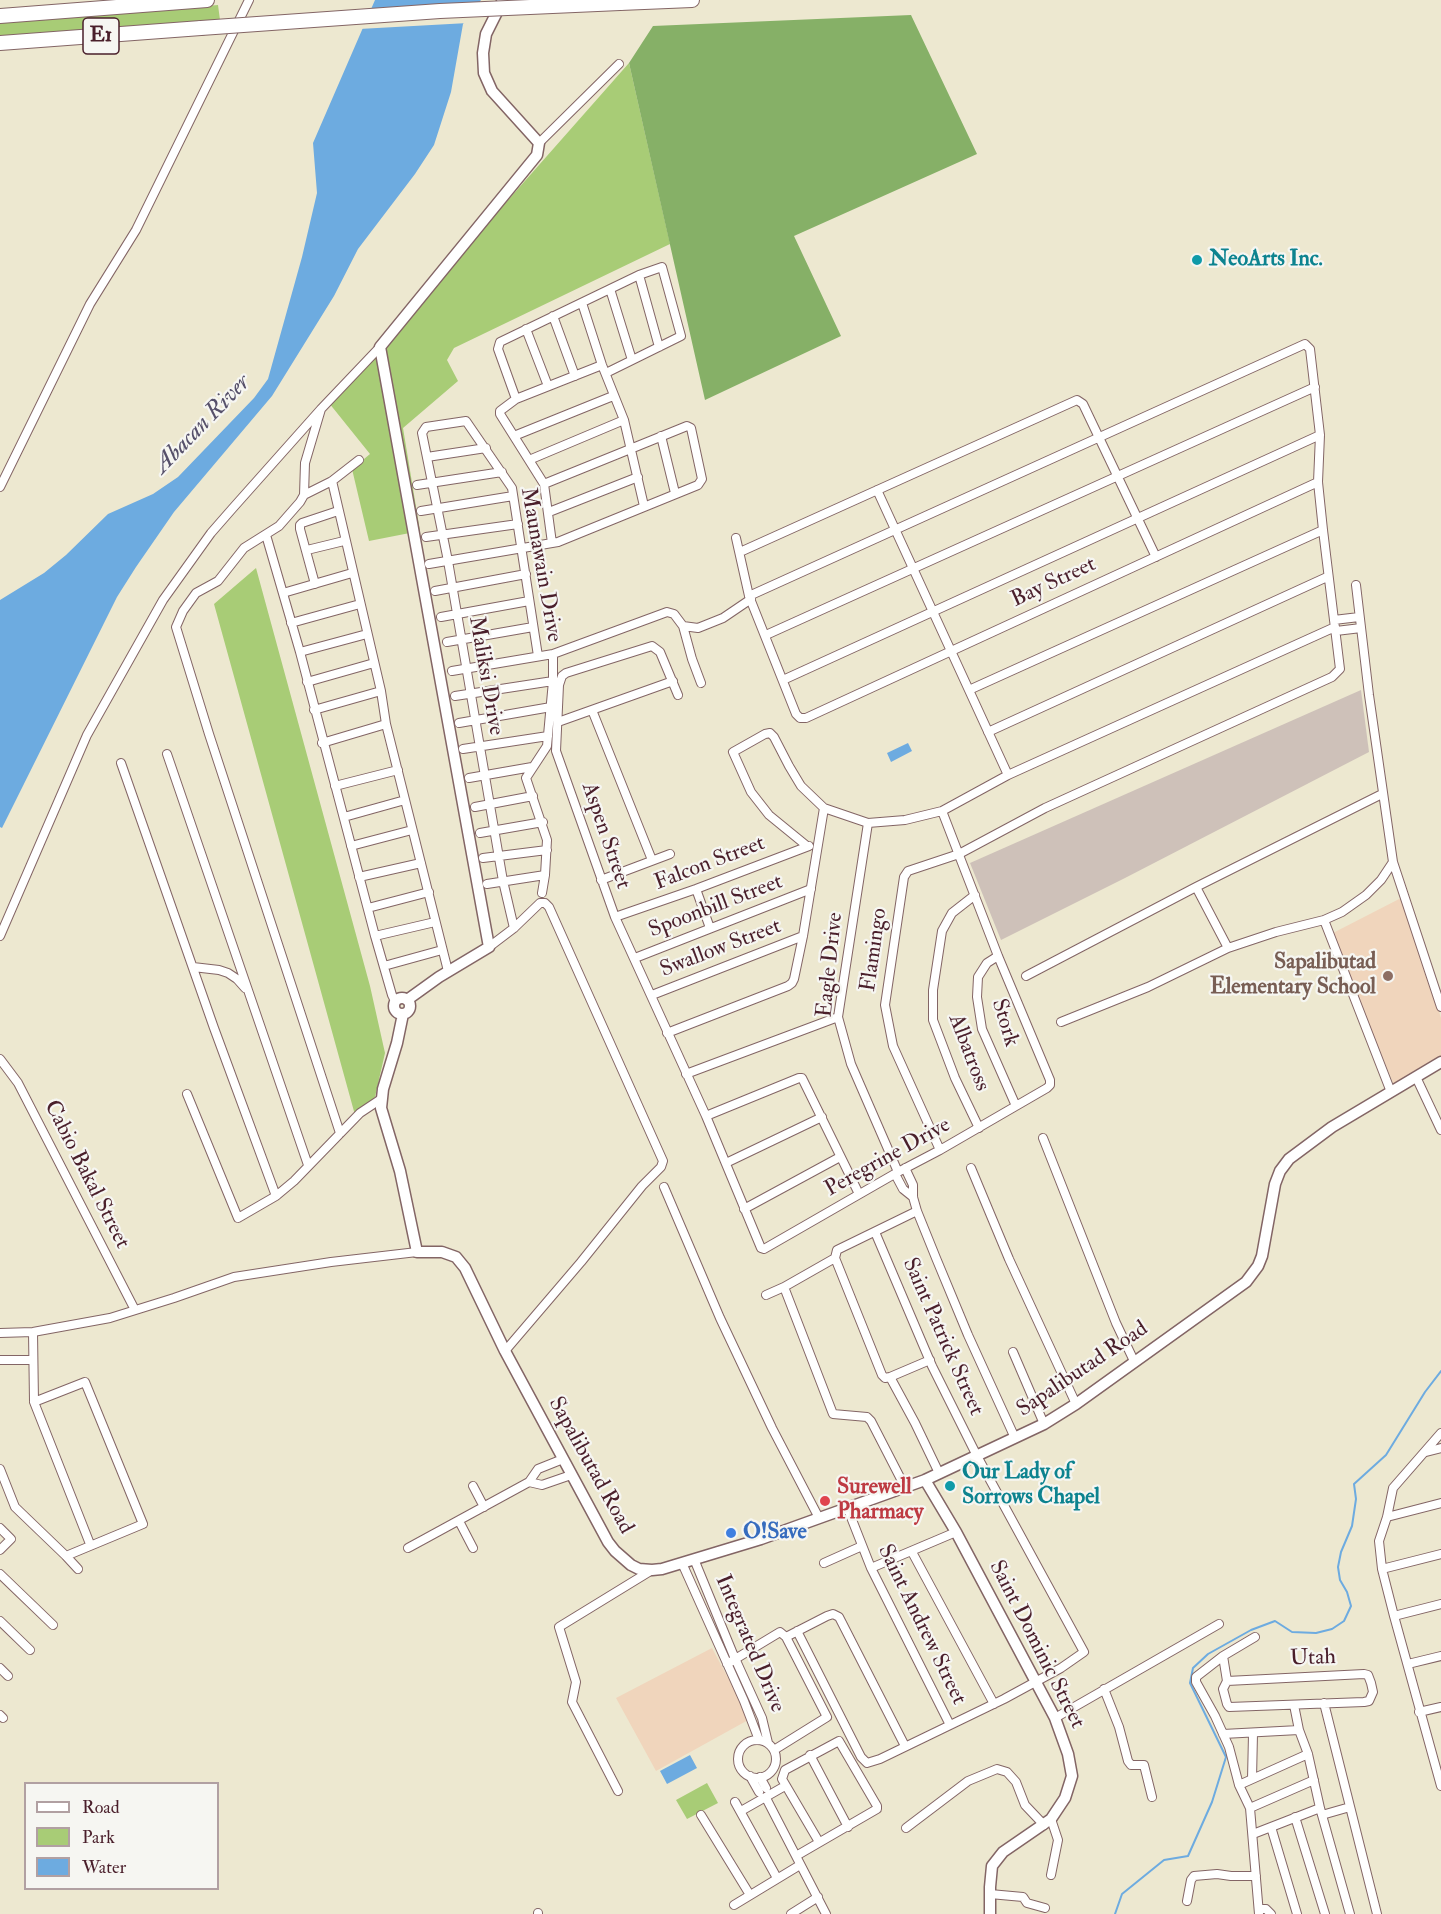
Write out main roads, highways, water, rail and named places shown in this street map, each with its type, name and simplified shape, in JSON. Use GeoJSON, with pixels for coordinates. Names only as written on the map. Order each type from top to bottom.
{"type":"FeatureCollection","features":[{"type":"Feature","properties":{"kind":"highway","name":"E1"},"geometry":{"type":"LineString","coordinates":[[0,16],[207,0]]}},
{"type":"Feature","properties":{"kind":"highway","name":"E1"},"geometry":{"type":"LineString","coordinates":[[0,43],[440,12],[692,0]]}},
{"type":"Feature","properties":{"kind":"water"},"geometry":{"type":"Polygon","coordinates":[[[375,0],[481,0],[463,24],[451,92],[434,145],[358,249],[334,296],[272,396],[174,512],[117,597],[2,828],[0,827],[0,600],[44,573],[108,514],[153,494],[178,477],[254,398],[268,379],[317,193],[313,143],[375,0]]]}},
{"type":"Feature","properties":{"kind":"water"},"geometry":{"type":"Polygon","coordinates":[[[908,743],[912,751],[891,762],[887,753],[908,743]]]}},
{"type":"Feature","properties":{"kind":"water"},"geometry":{"type":"Polygon","coordinates":[[[690,1755],[697,1768],[667,1784],[660,1771],[690,1755]]]}},
{"type":"Feature","properties":{"kind":"waterway"},"geometry":{"type":"LineString","coordinates":[[1115,1914],[1122,1894],[1164,1860],[1188,1856],[1212,1802],[1226,1757],[1190,1683],[1193,1668],[1208,1654],[1251,1630],[1275,1621],[1292,1632],[1316,1633],[1332,1629],[1344,1621],[1351,1606],[1340,1580],[1338,1567],[1341,1552],[1352,1526],[1356,1499],[1354,1484],[1386,1455],[1425,1392],[1441,1371]]}},
{"type":"Feature","properties":{"kind":"place","name":"NeoArts Inc."},"geometry":{"type":"Point","coordinates":[1197,260]}},
{"type":"Feature","properties":{"kind":"place","name":"Sapalibutad Elementary School"},"geometry":{"type":"Point","coordinates":[1388,976]}},
{"type":"Feature","properties":{"kind":"place","name":"Our Lady of Sorrows Chapel"},"geometry":{"type":"Point","coordinates":[950,1486]}},
{"type":"Feature","properties":{"kind":"place","name":"Surewell Pharmacy"},"geometry":{"type":"Point","coordinates":[825,1501]}},
{"type":"Feature","properties":{"kind":"place","name":"O!Save"},"geometry":{"type":"Point","coordinates":[731,1533]}},
{"type":"Feature","properties":{"kind":"water label","name":"Abacan River"},"geometry":{"type":"Point","coordinates":[203,425]}}]}
